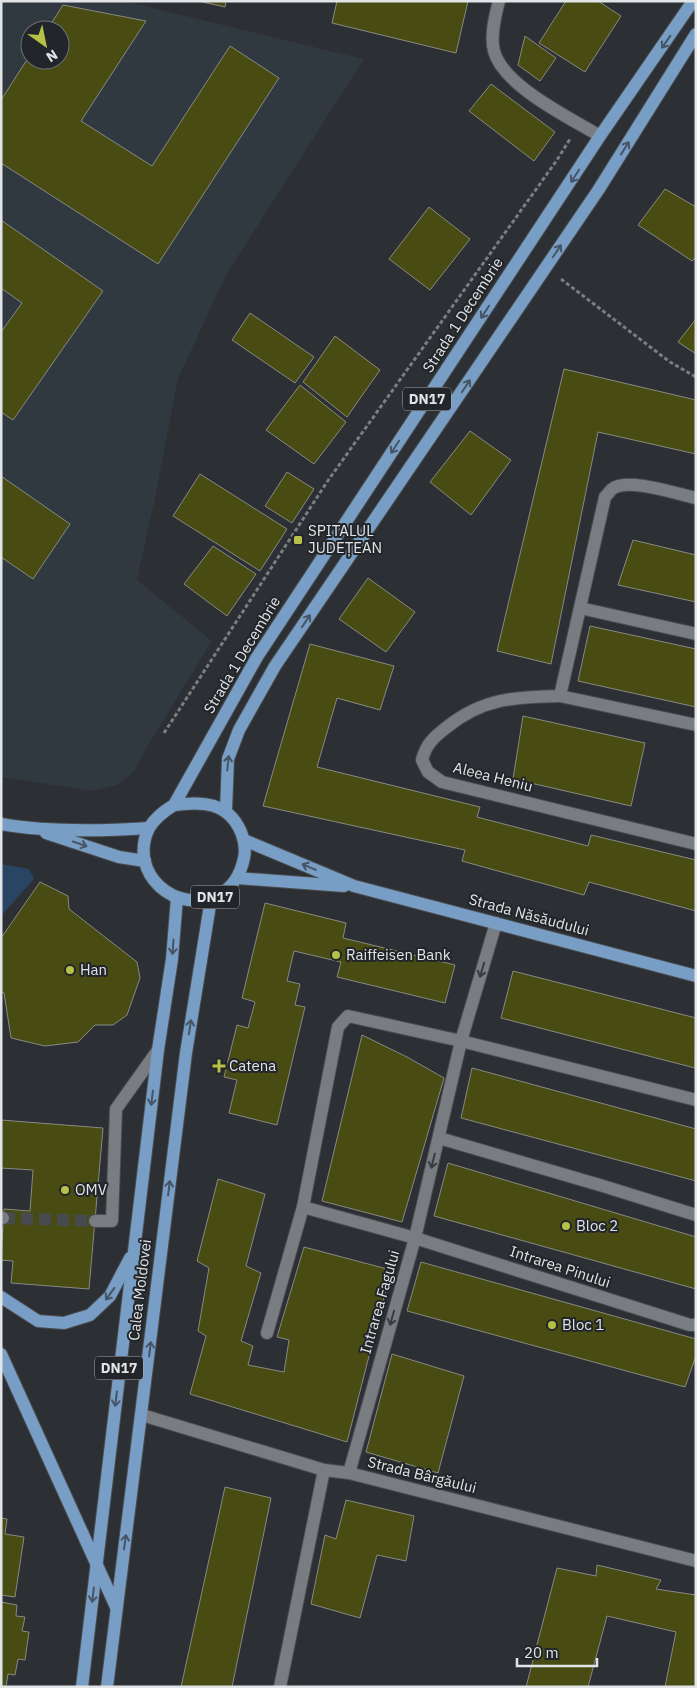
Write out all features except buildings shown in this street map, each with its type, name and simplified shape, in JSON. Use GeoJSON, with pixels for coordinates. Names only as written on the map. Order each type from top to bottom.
{"type":"FeatureCollection","features":[{"type":"Feature","properties":{"kind":"main road","name":"Strada 1 Decembrie"},"geometry":{"type":"LineString","coordinates":[[174,805],[257,657],[600,136],[693,1]]}},
{"type":"Feature","properties":{"kind":"main road","name":"DN17"},"geometry":{"type":"LineString","coordinates":[[226,811],[228,759],[232,744],[275,666],[599,189],[696,34]]}},
{"type":"Feature","properties":{"kind":"main road"},"geometry":{"type":"LineString","coordinates":[[174,805],[192,802],[210,804],[226,811],[237,824],[244,840]]}},
{"type":"Feature","properties":{"kind":"main road","name":"DN17"},"geometry":{"type":"LineString","coordinates":[[174,805],[160,814],[150,828],[144,844],[145,861],[151,877],[162,890],[176,898],[194,902],[211,898],[226,891],[237,878],[243,866],[244,840]]}},
{"type":"Feature","properties":{"kind":"main road"},"geometry":{"type":"LineString","coordinates":[[1,824],[34,828],[127,830],[150,828]]}},
{"type":"Feature","properties":{"kind":"main road"},"geometry":{"type":"LineString","coordinates":[[34,828],[119,857],[145,861]]}},
{"type":"Feature","properties":{"kind":"main road","name":"Strada Năsăudului"},"geometry":{"type":"LineString","coordinates":[[244,840],[354,886],[696,976]]}},
{"type":"Feature","properties":{"kind":"main road","name":"Strada Năsăudului"},"geometry":{"type":"LineString","coordinates":[[237,878],[354,886]]}},
{"type":"Feature","properties":{"kind":"main road","name":"Calea Moldovei"},"geometry":{"type":"LineString","coordinates":[[82,1687],[158,1050],[172,959],[176,898]]}},
{"type":"Feature","properties":{"kind":"main road","name":"Calea Moldovei"},"geometry":{"type":"LineString","coordinates":[[107,1687],[186,1053],[211,898]]}},
{"type":"Feature","properties":{"kind":"main road"},"geometry":{"type":"LineString","coordinates":[[1,1297],[38,1321],[64,1323],[90,1315],[110,1296],[134,1251]]}},
{"type":"Feature","properties":{"kind":"main road"},"geometry":{"type":"LineString","coordinates":[[1,1354],[116,1608]]}},
{"type":"Feature","properties":{"kind":"street"},"geometry":{"type":"LineString","coordinates":[[499,1],[493,34],[494,51],[508,76],[522,88],[600,136]]}},
{"type":"Feature","properties":{"kind":"street"},"geometry":{"type":"LineString","coordinates":[[560,696],[605,498],[613,488],[626,484],[696,498]]}},
{"type":"Feature","properties":{"kind":"street"},"geometry":{"type":"LineString","coordinates":[[580,608],[696,634]]}},
{"type":"Feature","properties":{"kind":"street","name":"Aleea Heniu"},"geometry":{"type":"LineString","coordinates":[[696,725],[560,696],[522,697],[492,703],[462,715],[437,735],[425,748],[422,760],[428,772],[442,782],[696,844]]}},
{"type":"Feature","properties":{"kind":"street","name":"Intrarea Fagului"},"geometry":{"type":"LineString","coordinates":[[349,1474],[415,1238],[461,1041],[496,923]]}},
{"type":"Feature","properties":{"kind":"street"},"geometry":{"type":"LineString","coordinates":[[267,1333],[303,1207],[338,1027],[348,1016],[461,1041],[696,1100]]}},
{"type":"Feature","properties":{"kind":"street"},"geometry":{"type":"LineString","coordinates":[[95,1221],[112,1221],[116,1110],[158,1050]]}},
{"type":"Feature","properties":{"kind":"street"},"geometry":{"type":"LineString","coordinates":[[439,1138],[696,1215]]}},
{"type":"Feature","properties":{"kind":"street","name":"Intrarea Pinului"},"geometry":{"type":"LineString","coordinates":[[303,1207],[415,1238],[690,1325],[696,1325]]}},
{"type":"Feature","properties":{"kind":"street","name":"Strada Bârgăului"},"geometry":{"type":"LineString","coordinates":[[142,1415],[324,1470],[349,1474],[696,1561]]}},
{"type":"Feature","properties":{"kind":"street"},"geometry":{"type":"LineString","coordinates":[[280,1687],[324,1470]]}},
{"type":"Feature","properties":{"kind":"path"},"geometry":{"type":"LineString","coordinates":[[164,733],[327,482],[557,160]]}},
{"type":"Feature","properties":{"kind":"path"},"geometry":{"type":"LineString","coordinates":[[556,275],[670,362],[696,377]]}},
{"type":"Feature","properties":{"kind":"shaded area"},"geometry":{"type":"Polygon","coordinates":[[[1,1],[124,1],[364,59],[226,275],[178,379],[137,580],[212,641],[143,754],[135,771],[117,785],[93,791],[1,777],[1,1]]]}},
{"type":"Feature","properties":{"kind":"shaded area"},"geometry":{"type":"Polygon","coordinates":[[[1,864],[29,869],[34,879],[1,916],[1,864]]]}},
{"type":"Feature","properties":{"kind":"tunnel"},"geometry":{"type":"LineString","coordinates":[[3,1218],[95,1221]]}},
{"type":"Feature","properties":{"kind":"place","name":"SPITALUL JUDEȚEAN"},"geometry":{"type":"Point","coordinates":[298,540]}},
{"type":"Feature","properties":{"kind":"place","name":"Raiffeisen Bank"},"geometry":{"type":"Point","coordinates":[336,955]}},
{"type":"Feature","properties":{"kind":"place","name":"Han"},"geometry":{"type":"Point","coordinates":[70,970]}},
{"type":"Feature","properties":{"kind":"place","name":"Catena"},"geometry":{"type":"Point","coordinates":[219,1066]}},
{"type":"Feature","properties":{"kind":"place","name":"OMV"},"geometry":{"type":"Point","coordinates":[65,1190]}},
{"type":"Feature","properties":{"kind":"place","name":"Bloc 2"},"geometry":{"type":"Point","coordinates":[566,1226]}},
{"type":"Feature","properties":{"kind":"place","name":"Bloc 1"},"geometry":{"type":"Point","coordinates":[552,1325]}}]}
